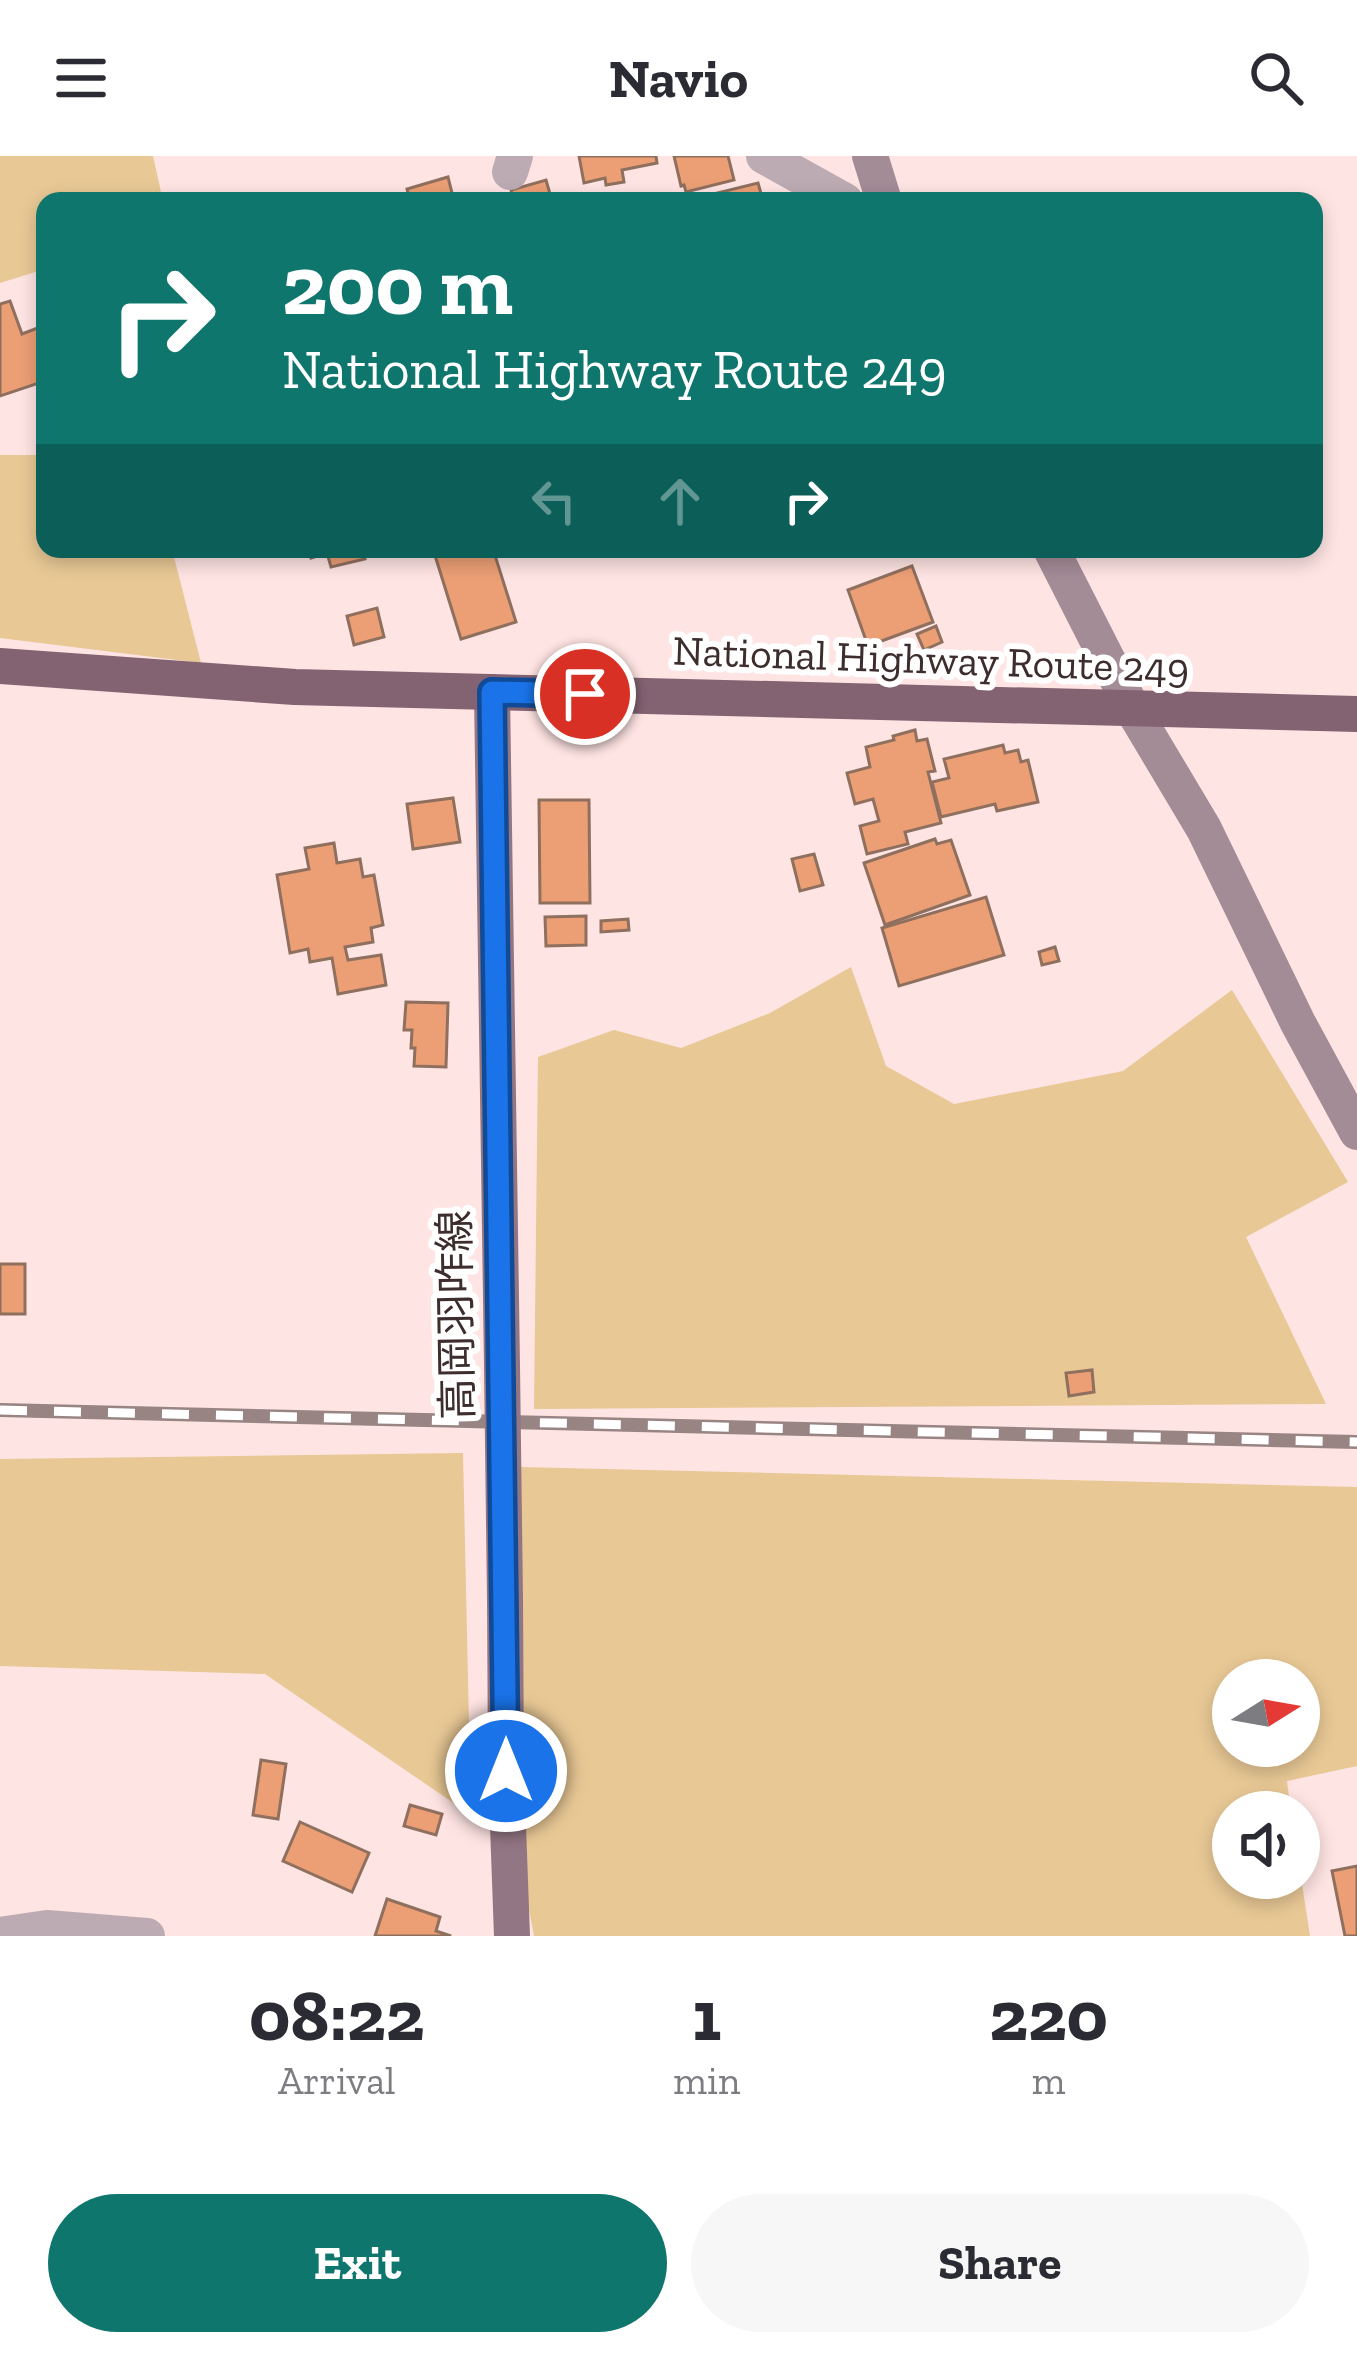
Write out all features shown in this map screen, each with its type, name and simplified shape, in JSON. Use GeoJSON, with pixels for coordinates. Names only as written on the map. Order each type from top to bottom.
{"type":"FeatureCollection","features":[{"type":"Feature","properties":{"kind":"highway","name":"National Highway Route 249"},"geometry":{"type":"LineString","coordinates":[[0,666],[295,687],[1357,714]]}},
{"type":"Feature","properties":{"kind":"main road","name":"高岡羽咋線"},"geometry":{"type":"LineString","coordinates":[[492,692],[512,1936]]}},
{"type":"Feature","properties":{"kind":"street"},"geometry":{"type":"LineString","coordinates":[[764,156],[829,192]]}},
{"type":"Feature","properties":{"kind":"street"},"geometry":{"type":"LineString","coordinates":[[870,156],[881,192]]}},
{"type":"Feature","properties":{"kind":"street"},"geometry":{"type":"LineString","coordinates":[[1056,558],[1133,710],[1204,829],[1357,1132]]}},
{"type":"Feature","properties":{"kind":"street"},"geometry":{"type":"LineString","coordinates":[[0,1935],[46,1928],[147,1936]]}},
{"type":"Feature","properties":{"kind":"shaded area"},"geometry":{"type":"Polygon","coordinates":[[[0,156],[153,156],[161,192],[36,192],[36,272],[0,283],[0,156]]]}},
{"type":"Feature","properties":{"kind":"shaded area"},"geometry":{"type":"Polygon","coordinates":[[[0,455],[36,455],[36,558],[174,558],[201,663],[0,638],[0,455]]]}},
{"type":"Feature","properties":{"kind":"shaded area"},"geometry":{"type":"Polygon","coordinates":[[[851,967],[886,1066],[954,1104],[1123,1071],[1232,990],[1348,1182],[1246,1237],[1326,1404],[534,1409],[538,1057],[614,1030],[681,1048],[770,1013],[851,967]]]}},
{"type":"Feature","properties":{"kind":"shaded area"},"geometry":{"type":"Polygon","coordinates":[[[463,1453],[471,1815],[265,1674],[0,1666],[0,1459],[463,1453]]]}},
{"type":"Feature","properties":{"kind":"shaded area"},"geometry":{"type":"Polygon","coordinates":[[[521,1467],[1357,1487],[1357,1766],[1287,1781],[1288,1791],[1212,1791],[1212,1899],[1304,1899],[1310,1936],[534,1936],[528,1904],[521,1759],[521,1467]]]}},
{"type":"Feature","properties":{"kind":"building"},"geometry":{"type":"Polygon","coordinates":[[[579,156],[656,156],[657,163],[622,170],[624,182],[606,185],[605,178],[584,183],[579,156]]]}},
{"type":"Feature","properties":{"kind":"building"},"geometry":{"type":"Polygon","coordinates":[[[674,156],[728,156],[734,180],[686,192],[674,156]]]}},
{"type":"Feature","properties":{"kind":"building"},"geometry":{"type":"Polygon","coordinates":[[[448,177],[452,192],[408,192],[448,177]]]}},
{"type":"Feature","properties":{"kind":"building"},"geometry":{"type":"Polygon","coordinates":[[[546,180],[549,192],[512,192],[546,180]]]}},
{"type":"Feature","properties":{"kind":"building"},"geometry":{"type":"Polygon","coordinates":[[[758,183],[761,192],[721,192],[758,183]]]}},
{"type":"Feature","properties":{"kind":"building"},"geometry":{"type":"Polygon","coordinates":[[[10,301],[22,334],[36,329],[36,384],[0,396],[0,304],[10,301]]]}},
{"type":"Feature","properties":{"kind":"building"},"geometry":{"type":"Polygon","coordinates":[[[328,558],[365,559],[331,567],[328,558]]]}},
{"type":"Feature","properties":{"kind":"building"},"geometry":{"type":"Polygon","coordinates":[[[436,558],[496,558],[516,622],[461,639],[436,558]]]}},
{"type":"Feature","properties":{"kind":"building"},"geometry":{"type":"Polygon","coordinates":[[[912,566],[933,622],[868,646],[848,590],[912,566]]]}},
{"type":"Feature","properties":{"kind":"building"},"geometry":{"type":"Polygon","coordinates":[[[377,608],[384,637],[354,645],[347,616],[377,608]]]}},
{"type":"Feature","properties":{"kind":"building"},"geometry":{"type":"Polygon","coordinates":[[[936,626],[942,642],[924,650],[917,634],[936,626]]]}},
{"type":"Feature","properties":{"kind":"building"},"geometry":{"type":"Polygon","coordinates":[[[915,730],[917,741],[927,739],[935,771],[928,772],[941,823],[905,832],[908,844],[867,854],[860,826],[879,821],[873,799],[855,804],[847,773],[870,767],[866,747],[915,730]]]}},
{"type":"Feature","properties":{"kind":"building"},"geometry":{"type":"Polygon","coordinates":[[[1003,745],[1005,753],[1018,750],[1021,762],[1028,760],[1038,802],[997,811],[995,804],[941,817],[932,782],[949,778],[944,759],[1003,745]]]}},
{"type":"Feature","properties":{"kind":"building"},"geometry":{"type":"Polygon","coordinates":[[[453,798],[460,842],[413,849],[407,804],[453,798]]]}},
{"type":"Feature","properties":{"kind":"building"},"geometry":{"type":"Polygon","coordinates":[[[539,800],[589,800],[590,903],[540,903],[539,800]]]}},
{"type":"Feature","properties":{"kind":"building"},"geometry":{"type":"Polygon","coordinates":[[[935,839],[937,844],[951,840],[970,895],[885,925],[864,863],[935,839]]]}},
{"type":"Feature","properties":{"kind":"building"},"geometry":{"type":"Polygon","coordinates":[[[334,843],[337,863],[360,859],[363,877],[374,875],[383,925],[371,928],[373,942],[345,947],[348,960],[381,955],[386,985],[338,994],[332,958],[310,962],[308,949],[290,953],[277,875],[309,869],[305,848],[334,843]]]}},
{"type":"Feature","properties":{"kind":"building"},"geometry":{"type":"Polygon","coordinates":[[[814,854],[823,885],[800,891],[792,859],[814,854]]]}},
{"type":"Feature","properties":{"kind":"building"},"geometry":{"type":"Polygon","coordinates":[[[986,897],[1004,955],[899,986],[882,928],[986,897]]]}},
{"type":"Feature","properties":{"kind":"building"},"geometry":{"type":"Polygon","coordinates":[[[586,916],[586,945],[546,946],[545,917],[586,916]]]}},
{"type":"Feature","properties":{"kind":"building"},"geometry":{"type":"Polygon","coordinates":[[[628,919],[629,930],[601,932],[601,921],[628,919]]]}},
{"type":"Feature","properties":{"kind":"building"},"geometry":{"type":"Polygon","coordinates":[[[1055,947],[1059,961],[1042,965],[1039,952],[1055,947]]]}},
{"type":"Feature","properties":{"kind":"building"},"geometry":{"type":"Polygon","coordinates":[[[406,1002],[448,1003],[446,1067],[414,1066],[412,1030],[404,1030],[406,1002]]]}},
{"type":"Feature","properties":{"kind":"building"},"geometry":{"type":"Polygon","coordinates":[[[0,1264],[25,1264],[25,1314],[0,1314],[0,1264]]]}},
{"type":"Feature","properties":{"kind":"building"},"geometry":{"type":"Polygon","coordinates":[[[1092,1370],[1094,1392],[1069,1396],[1066,1373],[1092,1370]]]}},
{"type":"Feature","properties":{"kind":"building"},"geometry":{"type":"Polygon","coordinates":[[[261,1760],[286,1764],[278,1819],[253,1815],[261,1760]]]}},
{"type":"Feature","properties":{"kind":"building"},"geometry":{"type":"Polygon","coordinates":[[[410,1805],[442,1814],[436,1835],[404,1826],[410,1805]]]}},
{"type":"Feature","properties":{"kind":"building"},"geometry":{"type":"Polygon","coordinates":[[[300,1822],[369,1853],[352,1892],[283,1861],[300,1822]]]}},
{"type":"Feature","properties":{"kind":"building"},"geometry":{"type":"Polygon","coordinates":[[[1357,1866],[1357,1936],[1345,1936],[1332,1871],[1357,1866]]]}},
{"type":"Feature","properties":{"kind":"building"},"geometry":{"type":"Polygon","coordinates":[[[387,1899],[440,1917],[436,1931],[451,1936],[375,1936],[387,1899]]]}},
{"type":"Feature","properties":{"kind":"railway"},"geometry":{"type":"LineString","coordinates":[[0,1410],[1357,1442]]}},
{"type":"Feature","properties":{"kind":"route"},"geometry":{"type":"LineString","coordinates":[[506,1771],[492,692],[585,694]]}}]}
